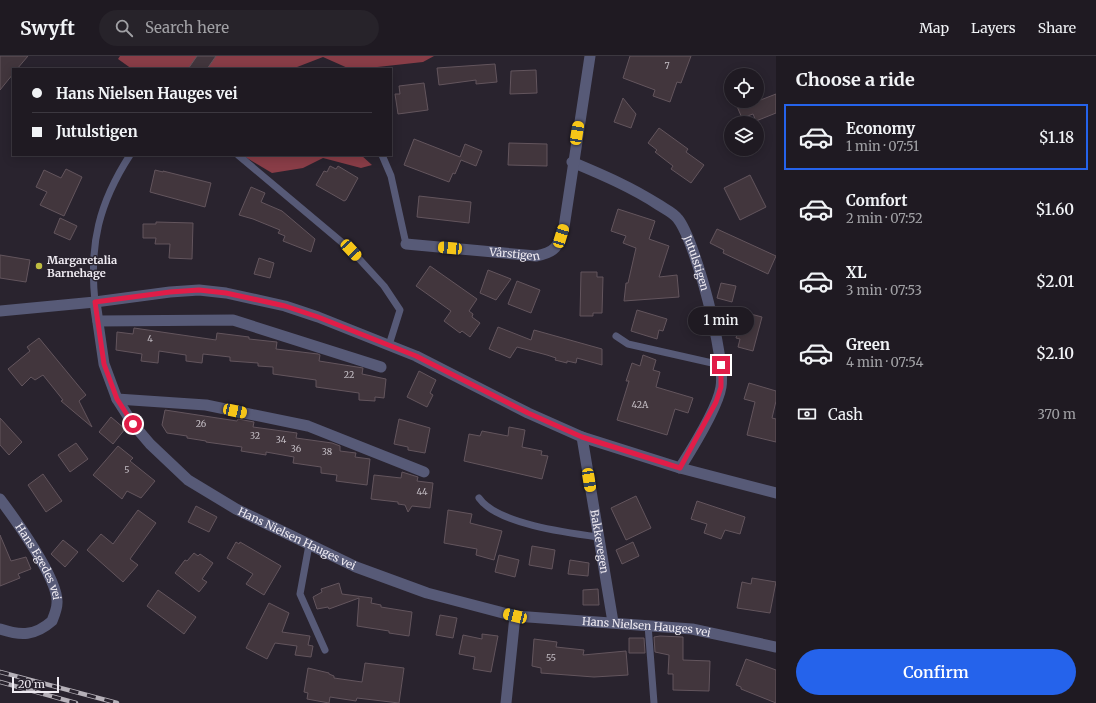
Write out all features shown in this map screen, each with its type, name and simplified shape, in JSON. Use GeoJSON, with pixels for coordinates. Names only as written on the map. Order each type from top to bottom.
{"type":"FeatureCollection","features":[{"type":"Feature","properties":{"kind":"street","name":"Vårstigen"},"geometry":{"type":"LineString","coordinates":[[406,244],[536,256],[548,253],[558,244],[564,227],[572,162],[590,56]]}},
{"type":"Feature","properties":{"kind":"street","name":"Jutulstigen"},"geometry":{"type":"LineString","coordinates":[[572,162],[632,187],[678,218],[696,259],[705,288],[721,365],[721,387],[716,402],[680,468]]}},
{"type":"Feature","properties":{"kind":"street"},"geometry":{"type":"LineString","coordinates":[[0,311],[199,290],[226,293],[285,306],[318,317],[416,356],[528,413],[582,437],[680,468],[776,493]]}},
{"type":"Feature","properties":{"kind":"street","name":"Hans Nielsen Hauges vei"},"geometry":{"type":"LineString","coordinates":[[95,302],[104,364],[117,399],[133,424],[150,444],[188,480],[236,509],[356,567],[427,594],[515,616],[692,629],[776,647]]}},
{"type":"Feature","properties":{"kind":"street"},"geometry":{"type":"LineString","coordinates":[[98,321],[233,320],[381,367]]}},
{"type":"Feature","properties":{"kind":"street"},"geometry":{"type":"LineString","coordinates":[[117,399],[206,405],[308,426],[424,472]]}},
{"type":"Feature","properties":{"kind":"street","name":"Bakkevegen"},"geometry":{"type":"LineString","coordinates":[[582,437],[613,622]]}},
{"type":"Feature","properties":{"kind":"street","name":"Hans Egedes vei"},"geometry":{"type":"LineString","coordinates":[[0,499],[29,541],[50,577],[57,603],[52,621],[33,633],[19,634],[0,629]]}},
{"type":"Feature","properties":{"kind":"street"},"geometry":{"type":"LineString","coordinates":[[506,703],[515,616]]}},
{"type":"Feature","properties":{"kind":"lane"},"geometry":{"type":"LineString","coordinates":[[95,302],[93,257],[98,223],[114,180],[129,156]]}},
{"type":"Feature","properties":{"kind":"lane"},"geometry":{"type":"LineString","coordinates":[[239,156],[351,250],[384,286],[400,310],[389,345]]}},
{"type":"Feature","properties":{"kind":"lane"},"geometry":{"type":"LineString","coordinates":[[382,156],[391,176],[406,244]]}},
{"type":"Feature","properties":{"kind":"lane"},"geometry":{"type":"LineString","coordinates":[[616,336],[628,344],[721,365]]}},
{"type":"Feature","properties":{"kind":"lane"},"geometry":{"type":"LineString","coordinates":[[478,498],[483,505],[514,520],[559,532],[599,537]]}},
{"type":"Feature","properties":{"kind":"lane"},"geometry":{"type":"LineString","coordinates":[[309,545],[300,594],[325,650]]}},
{"type":"Feature","properties":{"kind":"lane"},"geometry":{"type":"LineString","coordinates":[[648,625],[654,703]]}},
{"type":"Feature","properties":{"kind":"shaded area"},"geometry":{"type":"Polygon","coordinates":[[[120,56],[434,56],[423,62],[368,68],[348,68],[323,57],[295,68],[131,68],[118,59],[120,56]]]}},
{"type":"Feature","properties":{"kind":"shaded area"},"geometry":{"type":"Polygon","coordinates":[[[244,156],[362,156],[372,165],[361,168],[323,158],[303,168],[272,173],[244,156]]]}},
{"type":"Feature","properties":{"kind":"building"},"geometry":{"type":"Polygon","coordinates":[[[0,56],[28,56],[18,68],[12,68],[12,75],[0,90],[0,56]]]}},
{"type":"Feature","properties":{"kind":"building"},"geometry":{"type":"Polygon","coordinates":[[[197,56],[216,56],[208,68],[189,68],[197,56]]]}},
{"type":"Feature","properties":{"kind":"building"},"geometry":{"type":"Polygon","coordinates":[[[630,56],[691,56],[681,83],[677,82],[670,102],[653,96],[655,90],[623,78],[630,56]]]}},
{"type":"Feature","properties":{"kind":"building"},"geometry":{"type":"Polygon","coordinates":[[[495,64],[497,82],[476,84],[476,80],[439,85],[437,68],[495,64]]]}},
{"type":"Feature","properties":{"kind":"building"},"geometry":{"type":"Polygon","coordinates":[[[536,70],[537,93],[510,94],[511,71],[536,70]]]}},
{"type":"Feature","properties":{"kind":"building"},"geometry":{"type":"Polygon","coordinates":[[[424,83],[428,110],[398,114],[395,94],[400,94],[399,86],[424,83]]]}},
{"type":"Feature","properties":{"kind":"building"},"geometry":{"type":"Polygon","coordinates":[[[776,94],[776,113],[764,118],[764,116],[754,116],[753,114],[741,116],[738,108],[764,108],[764,99],[776,94]]]}},
{"type":"Feature","properties":{"kind":"building"},"geometry":{"type":"Polygon","coordinates":[[[623,98],[636,114],[631,128],[614,122],[623,98]]]}},
{"type":"Feature","properties":{"kind":"building"},"geometry":{"type":"Polygon","coordinates":[[[659,128],[688,149],[686,152],[704,165],[691,183],[671,169],[673,166],[655,152],[657,150],[648,143],[659,128]]]}},
{"type":"Feature","properties":{"kind":"building"},"geometry":{"type":"Polygon","coordinates":[[[414,139],[460,157],[465,144],[482,151],[476,166],[461,160],[455,174],[453,173],[449,182],[404,165],[414,139]]]}},
{"type":"Feature","properties":{"kind":"building"},"geometry":{"type":"Polygon","coordinates":[[[509,143],[547,144],[547,166],[508,165],[509,143]]]}},
{"type":"Feature","properties":{"kind":"building"},"geometry":{"type":"Polygon","coordinates":[[[330,166],[336,169],[338,166],[358,178],[344,201],[316,185],[324,171],[327,172],[330,166]]]}},
{"type":"Feature","properties":{"kind":"building"},"geometry":{"type":"Polygon","coordinates":[[[66,169],[82,177],[64,216],[40,205],[47,192],[36,187],[44,170],[61,178],[66,169]]]}},
{"type":"Feature","properties":{"kind":"building"},"geometry":{"type":"Polygon","coordinates":[[[155,170],[211,183],[205,207],[150,192],[155,170]]]}},
{"type":"Feature","properties":{"kind":"building"},"geometry":{"type":"Polygon","coordinates":[[[750,175],[766,207],[740,220],[724,188],[750,175]]]}},
{"type":"Feature","properties":{"kind":"building"},"geometry":{"type":"Polygon","coordinates":[[[251,187],[265,193],[261,202],[282,211],[315,239],[311,252],[283,241],[285,236],[278,233],[280,230],[239,215],[251,187]]]}},
{"type":"Feature","properties":{"kind":"building"},"geometry":{"type":"Polygon","coordinates":[[[419,196],[471,202],[469,223],[417,217],[419,196]]]}},
{"type":"Feature","properties":{"kind":"building"},"geometry":{"type":"Polygon","coordinates":[[[618,209],[655,221],[649,239],[669,246],[659,277],[677,275],[679,297],[624,301],[626,283],[628,283],[636,248],[623,243],[626,236],[611,231],[618,209]]]}},
{"type":"Feature","properties":{"kind":"building"},"geometry":{"type":"Polygon","coordinates":[[[60,218],[77,226],[70,240],[54,233],[60,218]]]}},
{"type":"Feature","properties":{"kind":"building"},"geometry":{"type":"Polygon","coordinates":[[[156,222],[193,223],[192,259],[169,258],[170,244],[155,244],[156,238],[143,238],[143,224],[156,224],[156,222]]]}},
{"type":"Feature","properties":{"kind":"building"},"geometry":{"type":"Polygon","coordinates":[[[717,229],[776,256],[768,274],[723,253],[724,250],[710,243],[717,229]]]}},
{"type":"Feature","properties":{"kind":"building"},"geometry":{"type":"Polygon","coordinates":[[[0,255],[30,260],[26,282],[0,278],[0,255]]]}},
{"type":"Feature","properties":{"kind":"building"},"geometry":{"type":"Polygon","coordinates":[[[259,258],[274,263],[270,278],[254,274],[259,258]]]}},
{"type":"Feature","properties":{"kind":"building"},"geometry":{"type":"Polygon","coordinates":[[[430,266],[477,299],[469,311],[473,314],[472,317],[480,323],[470,337],[462,331],[460,333],[444,321],[451,311],[416,286],[430,266]]]}},
{"type":"Feature","properties":{"kind":"building"},"geometry":{"type":"Polygon","coordinates":[[[488,270],[511,279],[496,300],[480,293],[488,270]]]}},
{"type":"Feature","properties":{"kind":"building"},"geometry":{"type":"Polygon","coordinates":[[[581,272],[597,272],[597,277],[603,277],[602,313],[593,313],[593,316],[580,316],[581,272]]]}},
{"type":"Feature","properties":{"kind":"building"},"geometry":{"type":"Polygon","coordinates":[[[517,281],[540,290],[531,313],[508,304],[517,281]]]}},
{"type":"Feature","properties":{"kind":"building"},"geometry":{"type":"Polygon","coordinates":[[[721,283],[736,286],[732,302],[717,298],[721,283]]]}},
{"type":"Feature","properties":{"kind":"building"},"geometry":{"type":"Polygon","coordinates":[[[637,310],[667,319],[663,331],[659,330],[657,339],[631,331],[637,310]]]}},
{"type":"Feature","properties":{"kind":"building"},"geometry":{"type":"Polygon","coordinates":[[[743,312],[762,317],[753,351],[738,347],[740,339],[736,338],[743,312]]]}},
{"type":"Feature","properties":{"kind":"building"},"geometry":{"type":"Polygon","coordinates":[[[498,327],[531,340],[534,330],[602,349],[602,365],[577,358],[576,363],[567,361],[567,363],[555,360],[556,358],[547,355],[517,347],[510,358],[489,349],[498,327]]]}},
{"type":"Feature","properties":{"kind":"building"},"geometry":{"type":"Polygon","coordinates":[[[134,328],[216,340],[217,333],[277,342],[276,349],[318,354],[320,355],[319,361],[363,368],[362,374],[386,379],[384,398],[375,397],[375,401],[359,400],[359,393],[316,387],[316,380],[273,374],[273,367],[258,366],[258,363],[230,361],[230,357],[203,354],[202,363],[186,361],[186,355],[159,351],[158,363],[141,361],[142,354],[116,350],[117,332],[133,334],[134,328]]]}},
{"type":"Feature","properties":{"kind":"building"},"geometry":{"type":"Polygon","coordinates":[[[39,338],[86,395],[79,401],[92,427],[61,401],[63,400],[43,375],[35,380],[31,377],[22,386],[8,369],[30,351],[27,347],[39,338]]]}},
{"type":"Feature","properties":{"kind":"building"},"geometry":{"type":"Polygon","coordinates":[[[643,355],[656,360],[653,370],[660,372],[656,387],[693,398],[688,413],[675,409],[667,435],[617,420],[629,381],[626,381],[632,363],[640,366],[643,355]]]}},
{"type":"Feature","properties":{"kind":"building"},"geometry":{"type":"Polygon","coordinates":[[[419,371],[436,380],[430,393],[433,395],[427,407],[407,397],[419,371]]]}},
{"type":"Feature","properties":{"kind":"building"},"geometry":{"type":"Polygon","coordinates":[[[749,383],[776,391],[776,401],[772,418],[776,419],[776,442],[747,435],[755,402],[744,399],[749,383]]]}},
{"type":"Feature","properties":{"kind":"building"},"geometry":{"type":"Polygon","coordinates":[[[165,410],[237,421],[238,419],[254,422],[253,427],[297,433],[296,438],[332,443],[340,446],[340,451],[356,453],[355,457],[370,459],[367,485],[336,481],[337,475],[321,473],[321,467],[293,463],[294,457],[266,452],[266,455],[241,451],[242,447],[206,442],[187,438],[187,436],[167,433],[162,425],[165,410]]]}},
{"type":"Feature","properties":{"kind":"building"},"geometry":{"type":"Polygon","coordinates":[[[111,417],[125,429],[113,444],[99,432],[111,417]]]}},
{"type":"Feature","properties":{"kind":"building"},"geometry":{"type":"Polygon","coordinates":[[[0,418],[22,442],[9,455],[0,445],[0,418]]]}},
{"type":"Feature","properties":{"kind":"building"},"geometry":{"type":"Polygon","coordinates":[[[399,419],[430,428],[425,453],[408,450],[408,447],[394,444],[399,419]]]}},
{"type":"Feature","properties":{"kind":"building"},"geometry":{"type":"Polygon","coordinates":[[[509,427],[525,430],[522,447],[542,451],[541,455],[548,456],[542,479],[464,461],[469,434],[480,436],[482,431],[508,436],[509,427]]]}},
{"type":"Feature","properties":{"kind":"building"},"geometry":{"type":"Polygon","coordinates":[[[76,443],[88,459],[70,472],[58,455],[76,443]]]}},
{"type":"Feature","properties":{"kind":"building"},"geometry":{"type":"Polygon","coordinates":[[[118,446],[133,458],[130,461],[155,481],[141,498],[127,491],[122,499],[93,475],[118,446]]]}},
{"type":"Feature","properties":{"kind":"building"},"geometry":{"type":"Polygon","coordinates":[[[402,472],[418,477],[417,481],[433,483],[430,508],[412,506],[408,512],[405,505],[398,504],[398,502],[371,499],[374,475],[401,478],[402,472]]]}},
{"type":"Feature","properties":{"kind":"building"},"geometry":{"type":"Polygon","coordinates":[[[43,474],[62,501],[46,512],[28,485],[43,474]]]}},
{"type":"Feature","properties":{"kind":"building"},"geometry":{"type":"Polygon","coordinates":[[[636,496],[651,528],[626,540],[611,508],[636,496]]]}},
{"type":"Feature","properties":{"kind":"building"},"geometry":{"type":"Polygon","coordinates":[[[697,501],[745,517],[740,534],[725,530],[721,539],[704,533],[707,524],[691,519],[697,501]]]}},
{"type":"Feature","properties":{"kind":"building"},"geometry":{"type":"Polygon","coordinates":[[[196,506],[217,517],[209,532],[188,522],[196,506]]]}},
{"type":"Feature","properties":{"kind":"building"},"geometry":{"type":"Polygon","coordinates":[[[138,510],[156,523],[130,559],[138,565],[123,582],[87,550],[101,534],[113,544],[138,510]]]}},
{"type":"Feature","properties":{"kind":"building"},"geometry":{"type":"Polygon","coordinates":[[[448,510],[472,514],[470,523],[502,531],[494,560],[476,555],[477,549],[444,543],[448,510]]]}},
{"type":"Feature","properties":{"kind":"building"},"geometry":{"type":"Polygon","coordinates":[[[0,535],[11,561],[26,557],[31,569],[18,574],[20,578],[0,586],[0,535]]]}},
{"type":"Feature","properties":{"kind":"building"},"geometry":{"type":"Polygon","coordinates":[[[63,540],[78,552],[65,567],[51,554],[63,540]]]}},
{"type":"Feature","properties":{"kind":"building"},"geometry":{"type":"Polygon","coordinates":[[[236,542],[239,544],[240,542],[281,566],[264,595],[246,584],[253,574],[227,558],[236,542]]]}},
{"type":"Feature","properties":{"kind":"building"},"geometry":{"type":"Polygon","coordinates":[[[633,542],[639,556],[622,564],[616,550],[633,542]]]}},
{"type":"Feature","properties":{"kind":"building"},"geometry":{"type":"Polygon","coordinates":[[[532,546],[555,550],[552,569],[529,565],[532,546]]]}},
{"type":"Feature","properties":{"kind":"building"},"geometry":{"type":"Polygon","coordinates":[[[194,553],[198,556],[200,554],[213,563],[202,579],[207,582],[199,592],[175,573],[185,560],[187,561],[194,553]]]}},
{"type":"Feature","properties":{"kind":"building"},"geometry":{"type":"Polygon","coordinates":[[[499,555],[519,560],[515,577],[495,572],[499,555]]]}},
{"type":"Feature","properties":{"kind":"building"},"geometry":{"type":"Polygon","coordinates":[[[570,560],[589,563],[588,576],[568,574],[570,560]]]}},
{"type":"Feature","properties":{"kind":"building"},"geometry":{"type":"Polygon","coordinates":[[[752,578],[776,582],[770,613],[737,608],[742,582],[751,584],[752,578]]]}},
{"type":"Feature","properties":{"kind":"building"},"geometry":{"type":"Polygon","coordinates":[[[339,583],[342,594],[372,598],[371,603],[381,605],[381,607],[412,612],[409,636],[357,626],[359,598],[329,609],[328,607],[317,609],[313,597],[322,592],[321,589],[339,583]]]}},
{"type":"Feature","properties":{"kind":"building"},"geometry":{"type":"Polygon","coordinates":[[[598,589],[599,605],[583,605],[583,590],[598,589]]]}},
{"type":"Feature","properties":{"kind":"building"},"geometry":{"type":"Polygon","coordinates":[[[158,590],[196,617],[184,634],[147,606],[158,590]]]}},
{"type":"Feature","properties":{"kind":"building"},"geometry":{"type":"Polygon","coordinates":[[[269,603],[289,613],[282,632],[310,636],[308,645],[313,646],[311,657],[295,655],[297,646],[275,643],[267,659],[246,648],[269,603]]]}},
{"type":"Feature","properties":{"kind":"building"},"geometry":{"type":"Polygon","coordinates":[[[440,615],[457,618],[453,638],[436,635],[440,615]]]}},
{"type":"Feature","properties":{"kind":"building"},"geometry":{"type":"Polygon","coordinates":[[[482,634],[498,636],[491,672],[473,669],[475,657],[459,654],[463,635],[482,639],[482,634]]]}},
{"type":"Feature","properties":{"kind":"building"},"geometry":{"type":"Polygon","coordinates":[[[654,637],[683,637],[683,660],[710,661],[709,691],[673,690],[673,674],[668,674],[669,655],[655,652],[654,637]]]}},
{"type":"Feature","properties":{"kind":"building"},"geometry":{"type":"Polygon","coordinates":[[[629,638],[644,638],[645,653],[629,653],[629,638]]]}},
{"type":"Feature","properties":{"kind":"building"},"geometry":{"type":"Polygon","coordinates":[[[534,639],[557,642],[556,647],[584,650],[583,655],[626,651],[628,675],[594,677],[541,673],[541,668],[532,666],[534,639]]]}},
{"type":"Feature","properties":{"kind":"building"},"geometry":{"type":"Polygon","coordinates":[[[746,659],[776,670],[776,703],[741,689],[741,687],[736,685],[746,659]]]}},
{"type":"Feature","properties":{"kind":"building"},"geometry":{"type":"Polygon","coordinates":[[[365,663],[404,668],[399,703],[357,698],[356,701],[330,697],[329,703],[307,699],[308,693],[304,692],[308,668],[329,673],[334,676],[334,678],[362,682],[365,663]]]}},
{"type":"Feature","properties":{"kind":"railway"},"geometry":{"type":"LineString","coordinates":[[0,672],[117,703]]}},
{"type":"Feature","properties":{"kind":"railway"},"geometry":{"type":"LineString","coordinates":[[0,682],[76,703]]}},
{"type":"Feature","properties":{"kind":"place","name":"Margaretalia Barnehage"},"geometry":{"type":"Point","coordinates":[39,266]}},
{"type":"Feature","properties":{"kind":"route"},"geometry":{"type":"LineString","coordinates":[[133,424],[117,399],[104,364],[95,302],[170,292],[199,290],[226,293],[285,306],[318,317],[416,356],[528,413],[582,437],[680,468],[694,445],[716,402],[721,387],[721,365]]}}]}
